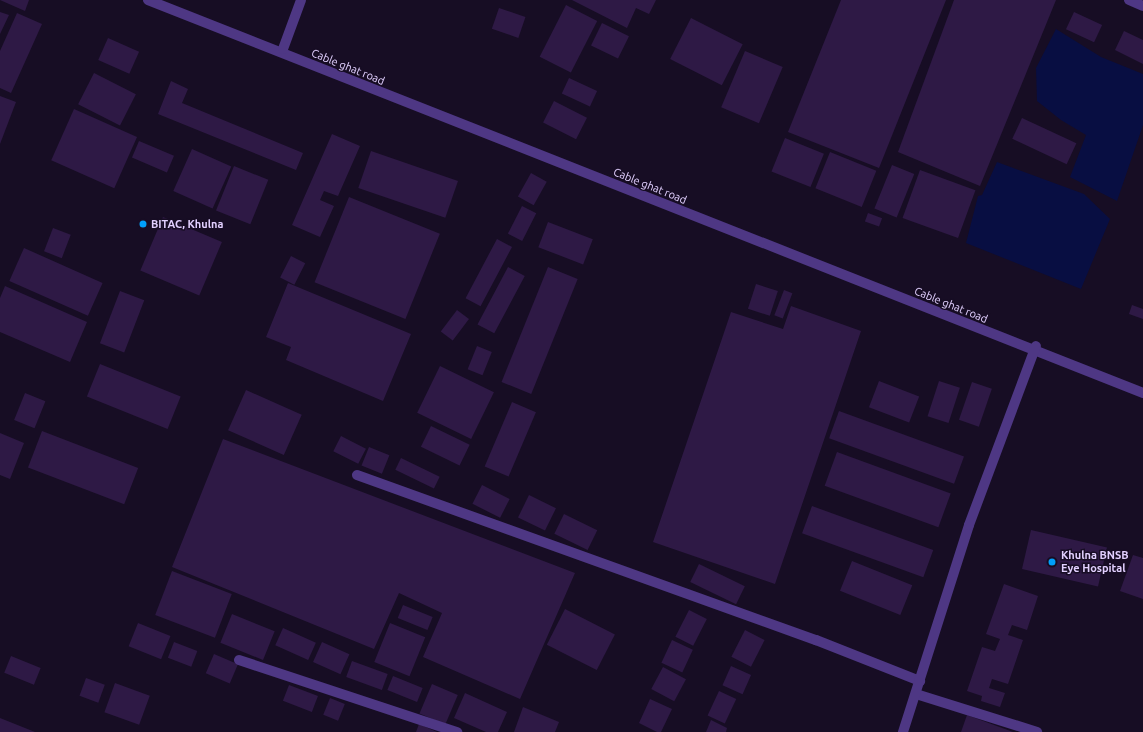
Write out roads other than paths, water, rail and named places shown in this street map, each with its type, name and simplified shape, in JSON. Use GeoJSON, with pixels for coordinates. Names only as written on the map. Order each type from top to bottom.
{"type":"FeatureCollection","features":[{"type":"Feature","properties":{"kind":"street","name":"Cable ghat road"},"geometry":{"type":"LineString","coordinates":[[148,0],[1035,349],[1143,387]]}},
{"type":"Feature","properties":{"kind":"street","name":"Cable ghat road"},"geometry":{"type":"LineString","coordinates":[[161,0],[1143,393]]}},
{"type":"Feature","properties":{"kind":"street"},"geometry":{"type":"LineString","coordinates":[[283,48],[301,0]]}},
{"type":"Feature","properties":{"kind":"street"},"geometry":{"type":"LineString","coordinates":[[1129,0],[1143,6]]}},
{"type":"Feature","properties":{"kind":"street"},"geometry":{"type":"LineString","coordinates":[[903,732],[969,525],[1035,349]]}},
{"type":"Feature","properties":{"kind":"street"},"geometry":{"type":"LineString","coordinates":[[357,475],[816,640],[920,681]]}},
{"type":"Feature","properties":{"kind":"street"},"geometry":{"type":"LineString","coordinates":[[239,660],[457,732]]}},
{"type":"Feature","properties":{"kind":"street"},"geometry":{"type":"LineString","coordinates":[[916,694],[1037,732]]}},
{"type":"Feature","properties":{"kind":"place","name":"BITAC, Khulna"},"geometry":{"type":"Point","coordinates":[143,224]}},
{"type":"Feature","properties":{"kind":"place","name":"Khulna BNSB Eye Hospital"},"geometry":{"type":"Point","coordinates":[1052,562]}}]}
